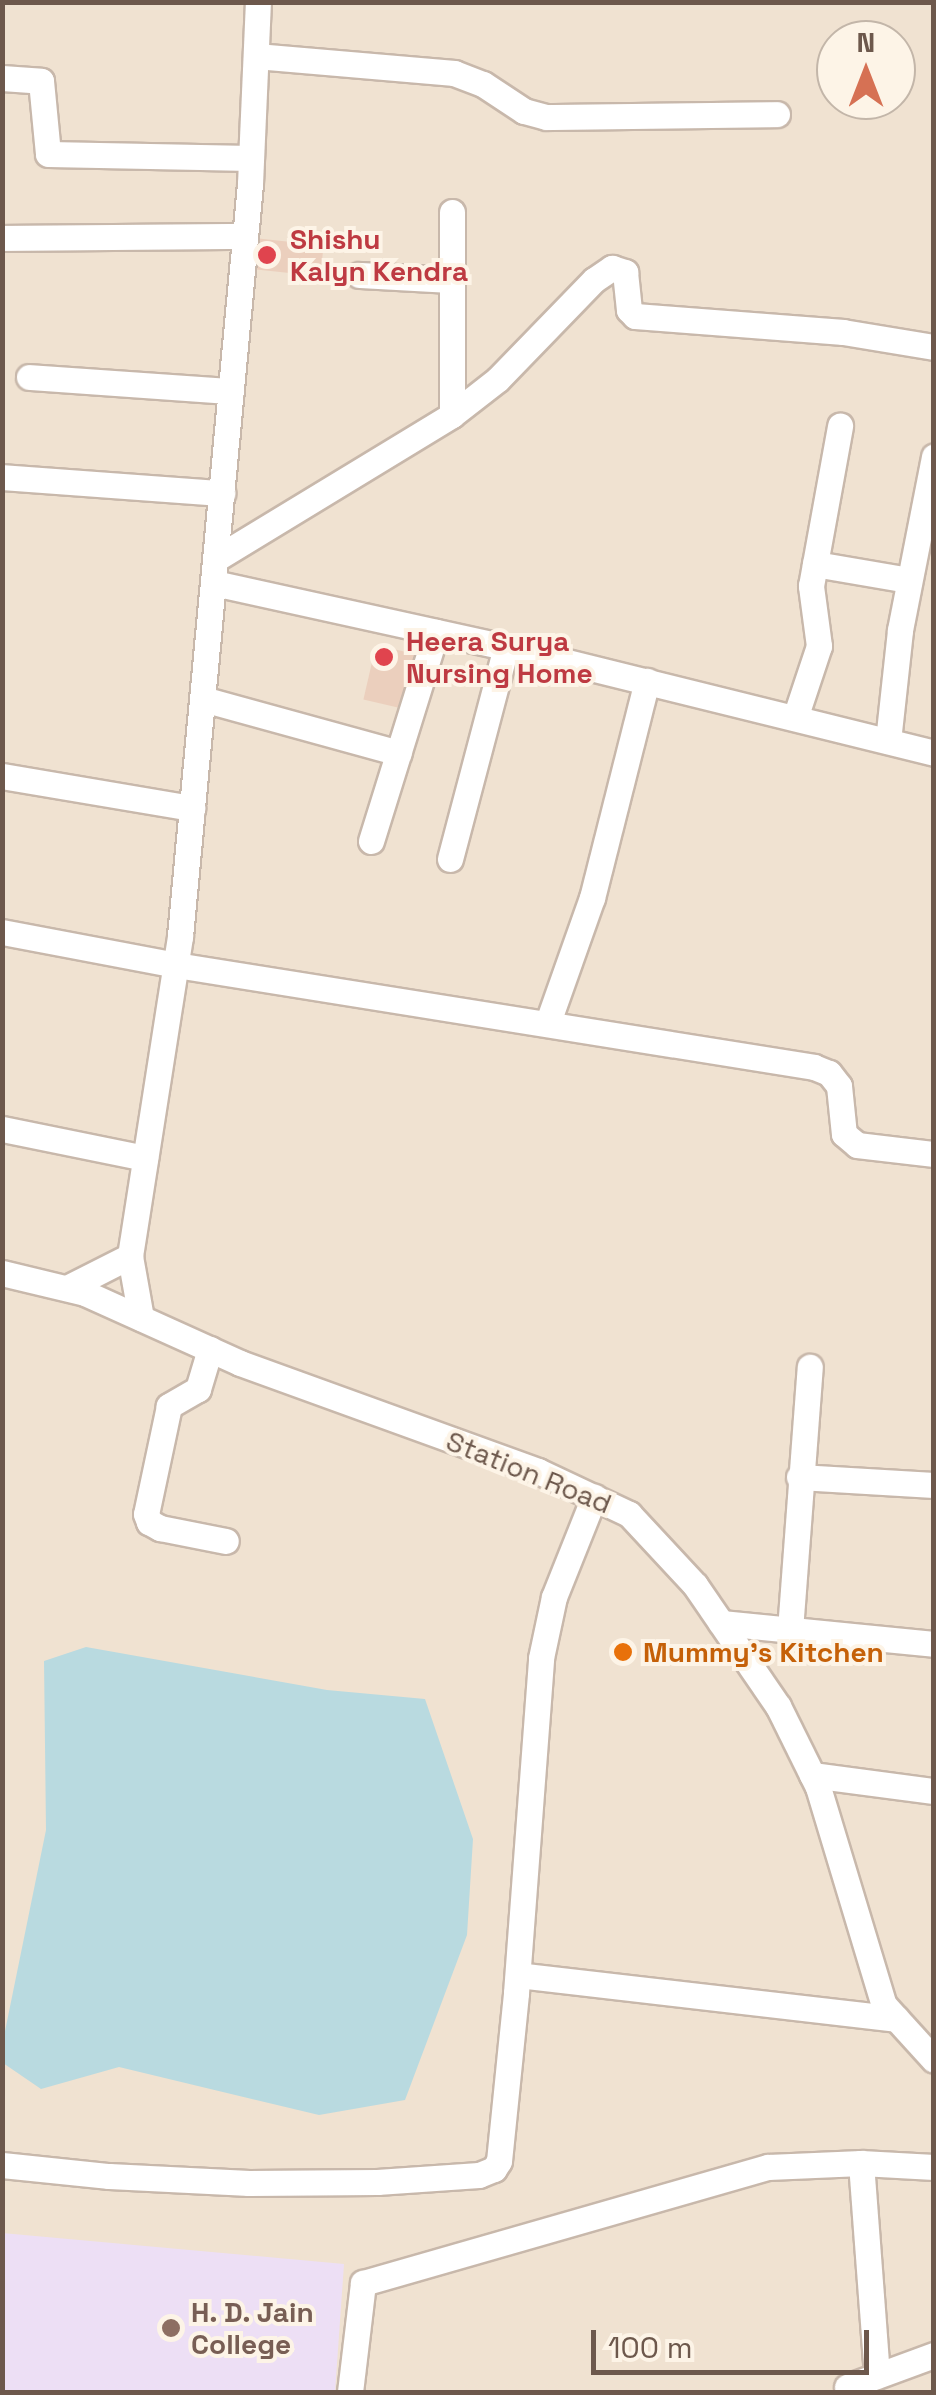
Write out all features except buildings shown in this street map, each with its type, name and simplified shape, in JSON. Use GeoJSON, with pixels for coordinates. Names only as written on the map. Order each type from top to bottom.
{"type":"FeatureCollection","features":[{"type":"Feature","properties":{"kind":"street"},"geometry":{"type":"LineString","coordinates":[[142,1318],[130,1256],[176,964],[192,808],[245,236],[258,2]]}},
{"type":"Feature","properties":{"kind":"street"},"geometry":{"type":"LineString","coordinates":[[256,56],[454,73],[483,84],[524,111],[546,117],[778,114]]}},
{"type":"Feature","properties":{"kind":"street"},"geometry":{"type":"LineString","coordinates":[[2,78],[41,81],[48,154],[251,158]]}},
{"type":"Feature","properties":{"kind":"street"},"geometry":{"type":"LineString","coordinates":[[452,212],[452,415]]}},
{"type":"Feature","properties":{"kind":"street"},"geometry":{"type":"LineString","coordinates":[[2,238],[245,236]]}},
{"type":"Feature","properties":{"kind":"street"},"geometry":{"type":"LineString","coordinates":[[216,571],[452,415],[498,380],[594,280],[616,267],[625,272],[629,310],[635,316],[776,325],[934,346]]}},
{"type":"Feature","properties":{"kind":"street"},"geometry":{"type":"LineString","coordinates":[[359,276],[452,280]]}},
{"type":"Feature","properties":{"kind":"street"},"geometry":{"type":"LineString","coordinates":[[29,377],[231,390]]}},
{"type":"Feature","properties":{"kind":"street"},"geometry":{"type":"LineString","coordinates":[[795,718],[819,646],[810,602],[840,426]]}},
{"type":"Feature","properties":{"kind":"street"},"geometry":{"type":"LineString","coordinates":[[888,742],[909,580],[934,456]]}},
{"type":"Feature","properties":{"kind":"street"},"geometry":{"type":"LineString","coordinates":[[2,477],[222,493]]}},
{"type":"Feature","properties":{"kind":"street"},"geometry":{"type":"LineString","coordinates":[[815,564],[909,580]]}},
{"type":"Feature","properties":{"kind":"street"},"geometry":{"type":"LineString","coordinates":[[216,571],[436,632],[934,753]]}},
{"type":"Feature","properties":{"kind":"street"},"geometry":{"type":"LineString","coordinates":[[371,841],[436,632]]}},
{"type":"Feature","properties":{"kind":"street"},"geometry":{"type":"LineString","coordinates":[[450,859],[506,647]]}},
{"type":"Feature","properties":{"kind":"street"},"geometry":{"type":"LineString","coordinates":[[548,1022],[592,898],[647,681]]}},
{"type":"Feature","properties":{"kind":"street"},"geometry":{"type":"LineString","coordinates":[[203,700],[399,754]]}},
{"type":"Feature","properties":{"kind":"street"},"geometry":{"type":"LineString","coordinates":[[3,778],[192,808]]}},
{"type":"Feature","properties":{"kind":"street"},"geometry":{"type":"LineString","coordinates":[[2,932],[176,964],[814,1067],[830,1072],[839,1086],[844,1134],[857,1145],[934,1154]]}},
{"type":"Feature","properties":{"kind":"street"},"geometry":{"type":"LineString","coordinates":[[2,1130],[145,1158]]}},
{"type":"Feature","properties":{"kind":"street"},"geometry":{"type":"LineString","coordinates":[[67,1288],[130,1256]]}},
{"type":"Feature","properties":{"kind":"street","name":"Station Road"},"geometry":{"type":"LineString","coordinates":[[2,1273],[67,1288],[210,1349],[538,1471],[629,1514],[696,1586],[778,1706],[812,1775],[884,2006],[934,2060]]}},
{"type":"Feature","properties":{"kind":"street"},"geometry":{"type":"LineString","coordinates":[[210,1349],[198,1388],[169,1406],[146,1514],[149,1522],[160,1528],[226,1541]]}},
{"type":"Feature","properties":{"kind":"street"},"geometry":{"type":"LineString","coordinates":[[790,1630],[810,1367]]}},
{"type":"Feature","properties":{"kind":"street"},"geometry":{"type":"LineString","coordinates":[[799,1477],[934,1486]]}},
{"type":"Feature","properties":{"kind":"street"},"geometry":{"type":"LineString","coordinates":[[2,2165],[109,2176],[249,2183],[479,2175],[494,2169],[499,2161],[518,1974],[541,1658],[554,1597],[594,1497]]}},
{"type":"Feature","properties":{"kind":"street"},"geometry":{"type":"LineString","coordinates":[[721,1623],[934,1644]]}},
{"type":"Feature","properties":{"kind":"street"},"geometry":{"type":"LineString","coordinates":[[812,1775],[934,1790]]}},
{"type":"Feature","properties":{"kind":"street"},"geometry":{"type":"LineString","coordinates":[[518,1974],[896,2019]]}},
{"type":"Feature","properties":{"kind":"street"},"geometry":{"type":"LineString","coordinates":[[861,2163],[877,2376]]}},
{"type":"Feature","properties":{"kind":"street"},"geometry":{"type":"LineString","coordinates":[[350,2392],[363,2283],[768,2167],[861,2163],[934,2167]]}},
{"type":"Feature","properties":{"kind":"street"},"geometry":{"type":"LineString","coordinates":[[848,2387],[934,2355]]}},
{"type":"Feature","properties":{"kind":"shaded area"},"geometry":{"type":"Polygon","coordinates":[[[3,3],[933,3],[933,2392],[3,2392],[3,3]]]}},
{"type":"Feature","properties":{"kind":"shaded area","name":"H. D. Jain College"},"geometry":{"type":"Polygon","coordinates":[[[2,2233],[344,2264],[335,2392],[3,2392],[2,2233]]]}},
{"type":"Feature","properties":{"kind":"water"},"geometry":{"type":"Polygon","coordinates":[[[86,1647],[327,1690],[425,1699],[473,1839],[467,1935],[405,2100],[319,2115],[119,2067],[41,2089],[3,2063],[3,2041],[46,1830],[44,1661],[86,1647]]]}},
{"type":"Feature","properties":{"kind":"place","name":"Shishu Kalyn Kendra"},"geometry":{"type":"Point","coordinates":[267,255]}},
{"type":"Feature","properties":{"kind":"place","name":"Heera Surya Nursing Home"},"geometry":{"type":"Point","coordinates":[384,657]}},
{"type":"Feature","properties":{"kind":"place","name":"Mummy's Kitchen"},"geometry":{"type":"Point","coordinates":[623,1652]}},
{"type":"Feature","properties":{"kind":"place","name":"H. D. Jain College"},"geometry":{"type":"Point","coordinates":[171,2328]}}]}
